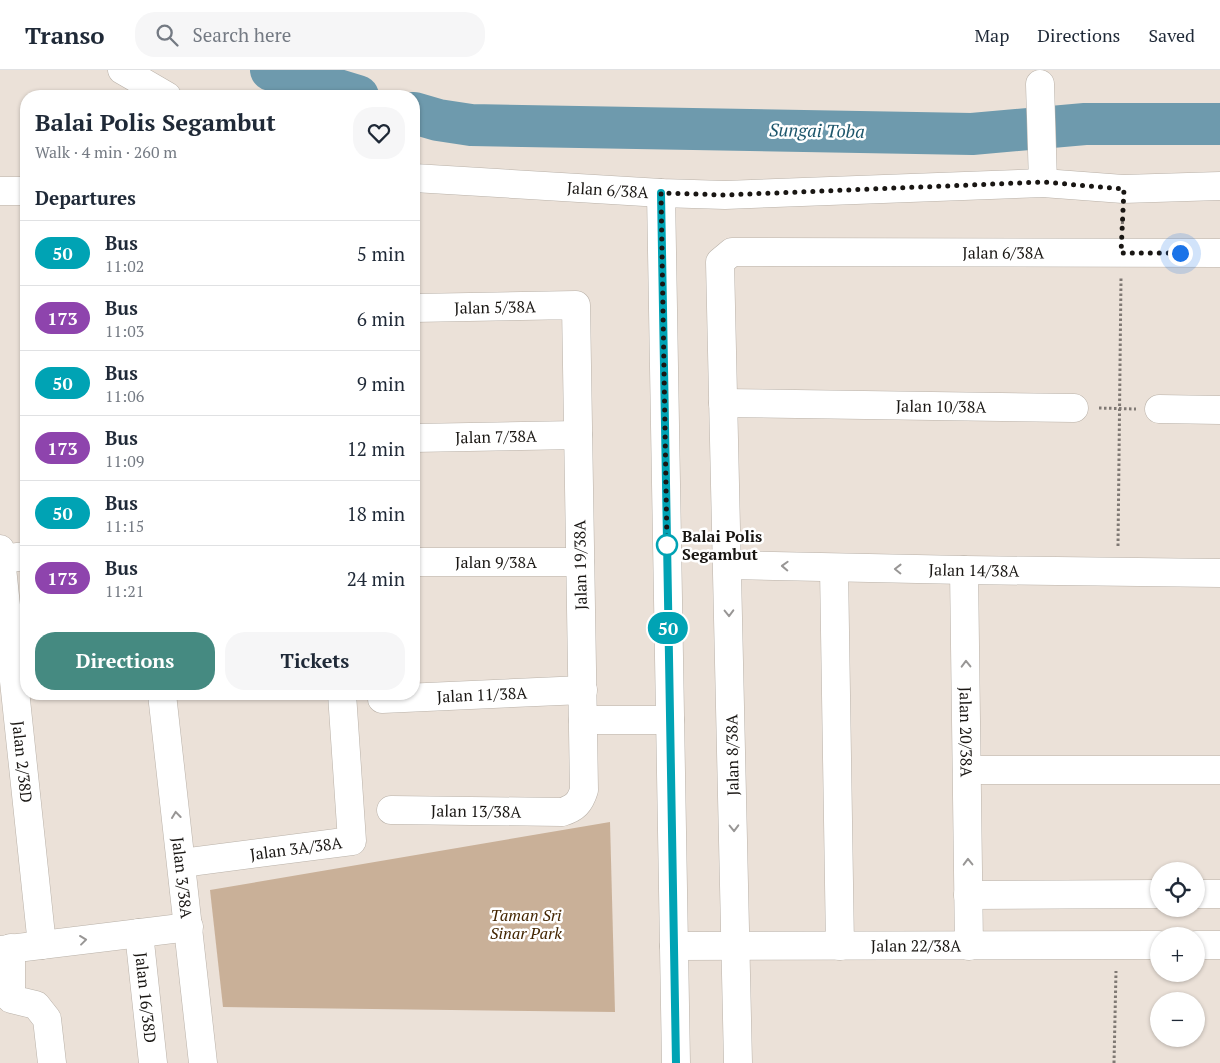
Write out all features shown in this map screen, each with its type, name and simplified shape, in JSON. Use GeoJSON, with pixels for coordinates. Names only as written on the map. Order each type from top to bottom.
{"type":"FeatureCollection","features":[{"type":"Feature","properties":{"kind":"street"},"geometry":{"type":"LineString","coordinates":[[122,70],[157,90]]}},
{"type":"Feature","properties":{"kind":"street"},"geometry":{"type":"LineString","coordinates":[[1040,84],[1043,182]]}},
{"type":"Feature","properties":{"kind":"street","name":"Jalan 6/38A"},"geometry":{"type":"LineString","coordinates":[[420,178],[725,195],[1043,182],[1124,189],[1220,186]]}},
{"type":"Feature","properties":{"kind":"street"},"geometry":{"type":"LineString","coordinates":[[0,191],[20,191]]}},
{"type":"Feature","properties":{"kind":"street"},"geometry":{"type":"LineString","coordinates":[[661,193],[676,1063]]}},
{"type":"Feature","properties":{"kind":"street","name":"Jalan 6/38A"},"geometry":{"type":"LineString","coordinates":[[726,256],[732,252],[1220,253]]}},
{"type":"Feature","properties":{"kind":"street","name":"Jalan 8/38A"},"geometry":{"type":"LineString","coordinates":[[726,256],[720,262],[737,946],[738,1063]]}},
{"type":"Feature","properties":{"kind":"street","name":"Jalan 5/38A"},"geometry":{"type":"LineString","coordinates":[[420,308],[576,305]]}},
{"type":"Feature","properties":{"kind":"street","name":"Jalan 19/38A"},"geometry":{"type":"LineString","coordinates":[[562,812],[577,806],[582,799],[584,790],[576,305]]}},
{"type":"Feature","properties":{"kind":"street","name":"Jalan 10/38A"},"geometry":{"type":"LineString","coordinates":[[723,403],[1074,408]]}},
{"type":"Feature","properties":{"kind":"street"},"geometry":{"type":"LineString","coordinates":[[1159,410],[1220,410]]}},
{"type":"Feature","properties":{"kind":"street","name":"Jalan 7/38A"},"geometry":{"type":"LineString","coordinates":[[420,438],[578,435]]}},
{"type":"Feature","properties":{"kind":"street","name":"Jalan 2/38D"},"geometry":{"type":"LineString","coordinates":[[7,556],[42,945]]}},
{"type":"Feature","properties":{"kind":"street","name":"Jalan 9/38A"},"geometry":{"type":"LineString","coordinates":[[420,562],[580,562]]}},
{"type":"Feature","properties":{"kind":"street","name":"Jalan 14/38A"},"geometry":{"type":"LineString","coordinates":[[728,564],[834,568],[1220,572]]}},
{"type":"Feature","properties":{"kind":"street"},"geometry":{"type":"LineString","coordinates":[[834,568],[840,946]]}},
{"type":"Feature","properties":{"kind":"street","name":"Jalan 20/38A"},"geometry":{"type":"LineString","coordinates":[[964,570],[969,946]]}},
{"type":"Feature","properties":{"kind":"street","name":"Jalan 11/38A"},"geometry":{"type":"LineString","coordinates":[[420,697],[583,690]]}},
{"type":"Feature","properties":{"kind":"street","name":"Jalan 3/38A"},"geometry":{"type":"LineString","coordinates":[[163,700],[182,863],[202,1063]]}},
{"type":"Feature","properties":{"kind":"street","name":"Jalan 3A/38A"},"geometry":{"type":"LineString","coordinates":[[182,863],[352,841],[342,700]]}},
{"type":"Feature","properties":{"kind":"street"},"geometry":{"type":"LineString","coordinates":[[583,720],[670,720]]}},
{"type":"Feature","properties":{"kind":"street"},"geometry":{"type":"LineString","coordinates":[[967,770],[1220,770]]}},
{"type":"Feature","properties":{"kind":"street","name":"Jalan 13/38A"},"geometry":{"type":"LineString","coordinates":[[391,810],[562,812]]}},
{"type":"Feature","properties":{"kind":"street"},"geometry":{"type":"LineString","coordinates":[[968,895],[1150,894]]}},
{"type":"Feature","properties":{"kind":"street"},"geometry":{"type":"LineString","coordinates":[[1205,894],[1220,894]]}},
{"type":"Feature","properties":{"kind":"street"},"geometry":{"type":"LineString","coordinates":[[52,1063],[46,1019],[36,1005],[11,999],[5,949],[188,927]]}},
{"type":"Feature","properties":{"kind":"street","name":"Jalan 16/38D"},"geometry":{"type":"LineString","coordinates":[[138,933],[153,1063]]}},
{"type":"Feature","properties":{"kind":"street"},"geometry":{"type":"LineString","coordinates":[[1205,946],[1220,945]]}},
{"type":"Feature","properties":{"kind":"street","name":"Jalan 22/38A"},"geometry":{"type":"LineString","coordinates":[[674,946],[1150,946]]}},
{"type":"Feature","properties":{"kind":"path"},"geometry":{"type":"LineString","coordinates":[[1118,572],[1121,253],[1124,189]]}},
{"type":"Feature","properties":{"kind":"path"},"geometry":{"type":"LineString","coordinates":[[1074,408],[1159,410]]}},
{"type":"Feature","properties":{"kind":"path"},"geometry":{"type":"LineString","coordinates":[[1114,1063],[1116,946]]}},
{"type":"Feature","properties":{"kind":"green space","name":"Taman Sri Sinar Park"},"geometry":{"type":"Polygon","coordinates":[[[610,822],[615,1012],[223,1007],[210,890],[610,822]]]}},
{"type":"Feature","properties":{"kind":"waterway","name":"Sungai Toba"},"geometry":{"type":"LineString","coordinates":[[271,70],[338,90]]}},
{"type":"Feature","properties":{"kind":"waterway","name":"Sungai Toba"},"geometry":{"type":"LineString","coordinates":[[420,115],[438,120],[471,125],[972,134],[1085,124],[1220,124]]}},
{"type":"Feature","properties":{"kind":"bus line","name":"50"},"geometry":{"type":"LineString","coordinates":[[661,193],[676,1063]]}},
{"type":"Feature","properties":{"kind":"place","name":"Balai Polis Segambut"},"geometry":{"type":"Point","coordinates":[667,545]}},
{"type":"Feature","properties":{"kind":"route"},"geometry":{"type":"LineString","coordinates":[[667,545],[661,193],[725,195],[1043,182],[1124,189],[1121,253],[1180,253]]}}]}
